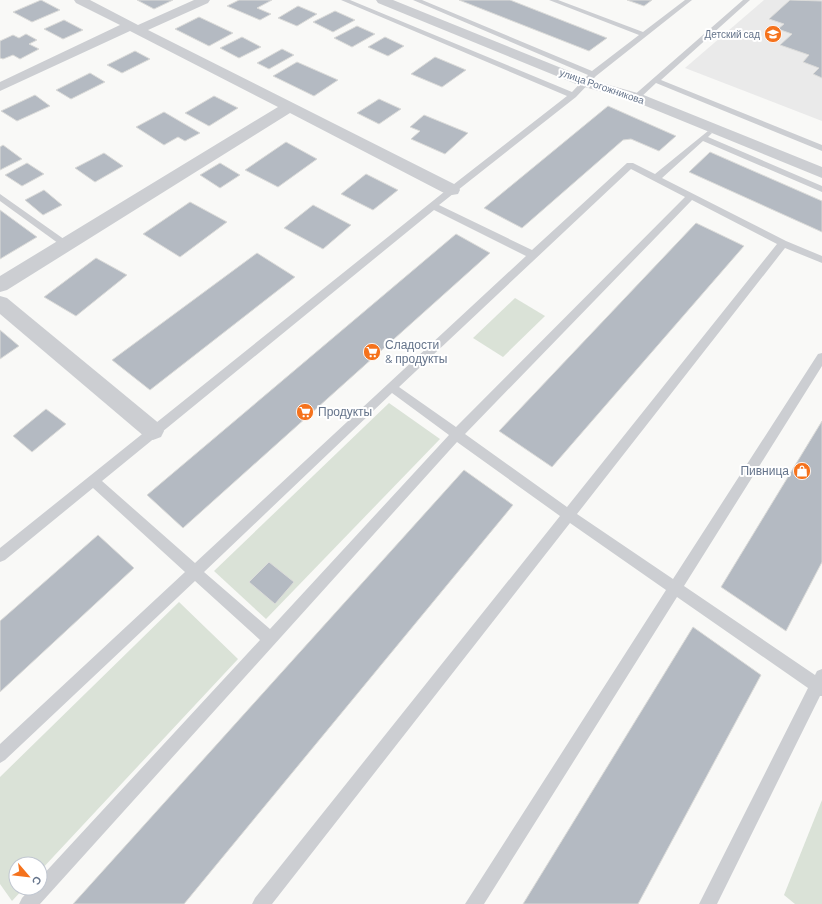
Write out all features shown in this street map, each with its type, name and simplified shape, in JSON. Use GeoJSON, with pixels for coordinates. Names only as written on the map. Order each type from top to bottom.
{"type":"FeatureCollection","features":[{"type":"Feature","properties":{"kind":"street"},"geometry":{"type":"LineString","coordinates":[[80,0],[452,190]]}},
{"type":"Feature","properties":{"kind":"street"},"geometry":{"type":"LineString","coordinates":[[0,87],[133,28],[204,0]]}},
{"type":"Feature","properties":{"kind":"street","name":"улица Рогожникова"},"geometry":{"type":"LineString","coordinates":[[382,0],[636,97],[708,133],[822,173]]}},
{"type":"Feature","properties":{"kind":"street"},"geometry":{"type":"LineString","coordinates":[[0,285],[289,107]]}},
{"type":"Feature","properties":{"kind":"street"},"geometry":{"type":"LineString","coordinates":[[0,303],[153,431]]}},
{"type":"Feature","properties":{"kind":"lane"},"geometry":{"type":"LineString","coordinates":[[344,0],[573,95]]}},
{"type":"Feature","properties":{"kind":"lane"},"geometry":{"type":"LineString","coordinates":[[416,0],[590,79]]}},
{"type":"Feature","properties":{"kind":"lane"},"geometry":{"type":"LineString","coordinates":[[552,0],[575,6],[644,34]]}},
{"type":"Feature","properties":{"kind":"lane"},"geometry":{"type":"LineString","coordinates":[[0,556],[452,190],[573,95],[644,34],[689,0]]}},
{"type":"Feature","properties":{"kind":"lane"},"geometry":{"type":"LineString","coordinates":[[636,97],[747,0]]}},
{"type":"Feature","properties":{"kind":"lane"},"geometry":{"type":"LineString","coordinates":[[655,80],[822,148]]}},
{"type":"Feature","properties":{"kind":"lane"},"geometry":{"type":"LineString","coordinates":[[656,178],[708,133],[822,189]]}},
{"type":"Feature","properties":{"kind":"lane"},"geometry":{"type":"LineString","coordinates":[[0,755],[533,254],[630,166],[822,260]]}},
{"type":"Feature","properties":{"kind":"lane"},"geometry":{"type":"LineString","coordinates":[[28,904],[456,435],[691,196]]}},
{"type":"Feature","properties":{"kind":"lane"},"geometry":{"type":"LineString","coordinates":[[0,197],[65,244]]}},
{"type":"Feature","properties":{"kind":"lane"},"geometry":{"type":"LineString","coordinates":[[434,206],[533,254]]}},
{"type":"Feature","properties":{"kind":"lane"},"geometry":{"type":"LineString","coordinates":[[260,904],[783,242]]}},
{"type":"Feature","properties":{"kind":"lane"},"geometry":{"type":"LineString","coordinates":[[474,904],[822,357]]}},
{"type":"Feature","properties":{"kind":"lane"},"geometry":{"type":"LineString","coordinates":[[391,387],[567,514],[675,589],[821,684],[708,904]]}},
{"type":"Feature","properties":{"kind":"lane"},"geometry":{"type":"LineString","coordinates":[[93,481],[270,639]]}},
{"type":"Feature","properties":{"kind":"shaded area","name":"Детский сад"},"geometry":{"type":"Polygon","coordinates":[[[764,0],[822,0],[822,121],[685,68],[764,0]]]}},
{"type":"Feature","properties":{"kind":"shaded area"},"geometry":{"type":"Polygon","coordinates":[[[515,298],[545,316],[503,357],[473,338],[515,298]]]}},
{"type":"Feature","properties":{"kind":"shaded area"},"geometry":{"type":"Polygon","coordinates":[[[389,403],[440,439],[266,619],[214,571],[389,403]]]}},
{"type":"Feature","properties":{"kind":"shaded area"},"geometry":{"type":"Polygon","coordinates":[[[179,602],[238,659],[48,862],[48,856],[8,856],[8,895],[0,884],[0,777],[179,602]]]}},
{"type":"Feature","properties":{"kind":"shaded area"},"geometry":{"type":"Polygon","coordinates":[[[822,800],[822,904],[795,904],[784,895],[822,800]]]}},
{"type":"Feature","properties":{"kind":"shaded area"},"geometry":{"type":"Polygon","coordinates":[[[8,896],[17,896],[12,901],[8,896]]]}},
{"type":"Feature","properties":{"kind":"building"},"geometry":{"type":"Polygon","coordinates":[[[41,0],[60,10],[32,22],[13,12],[41,0]]]}},
{"type":"Feature","properties":{"kind":"building"},"geometry":{"type":"Polygon","coordinates":[[[137,0],[173,0],[154,9],[137,0]]]}},
{"type":"Feature","properties":{"kind":"building"},"geometry":{"type":"Polygon","coordinates":[[[239,0],[272,0],[257,8],[271,14],[260,20],[227,6],[239,0]]]}},
{"type":"Feature","properties":{"kind":"building"},"geometry":{"type":"Polygon","coordinates":[[[459,0],[510,0],[607,38],[589,51],[459,0]]]}},
{"type":"Feature","properties":{"kind":"building"},"geometry":{"type":"Polygon","coordinates":[[[627,0],[652,0],[644,6],[627,0]]]}},
{"type":"Feature","properties":{"kind":"building"},"geometry":{"type":"Polygon","coordinates":[[[790,0],[822,1],[822,78],[813,74],[819,68],[803,62],[809,55],[780,45],[792,34],[778,29],[784,24],[769,19],[790,0]]]}},
{"type":"Feature","properties":{"kind":"building"},"geometry":{"type":"Polygon","coordinates":[[[298,6],[317,14],[297,26],[278,18],[298,6]]]}},
{"type":"Feature","properties":{"kind":"building"},"geometry":{"type":"Polygon","coordinates":[[[335,11],[355,20],[333,32],[313,22],[335,11]]]}},
{"type":"Feature","properties":{"kind":"building"},"geometry":{"type":"Polygon","coordinates":[[[199,17],[233,33],[209,46],[175,29],[199,17]]]}},
{"type":"Feature","properties":{"kind":"building"},"geometry":{"type":"Polygon","coordinates":[[[64,20],[83,30],[63,39],[44,29],[64,20]]]}},
{"type":"Feature","properties":{"kind":"building"},"geometry":{"type":"Polygon","coordinates":[[[357,26],[375,34],[352,47],[334,38],[357,26]]]}},
{"type":"Feature","properties":{"kind":"building"},"geometry":{"type":"Polygon","coordinates":[[[26,34],[37,40],[29,44],[39,49],[20,59],[13,55],[3,59],[0,58],[0,41],[13,35],[19,38],[26,34]]]}},
{"type":"Feature","properties":{"kind":"building"},"geometry":{"type":"Polygon","coordinates":[[[242,37],[261,47],[239,58],[220,48],[242,37]]]}},
{"type":"Feature","properties":{"kind":"building"},"geometry":{"type":"Polygon","coordinates":[[[385,37],[404,46],[388,56],[368,47],[385,37]]]}},
{"type":"Feature","properties":{"kind":"building"},"geometry":{"type":"Polygon","coordinates":[[[282,49],[294,55],[269,69],[257,63],[282,49]]]}},
{"type":"Feature","properties":{"kind":"building"},"geometry":{"type":"Polygon","coordinates":[[[135,51],[150,59],[122,73],[107,65],[135,51]]]}},
{"type":"Feature","properties":{"kind":"building"},"geometry":{"type":"Polygon","coordinates":[[[435,57],[466,70],[442,87],[411,74],[435,57]]]}},
{"type":"Feature","properties":{"kind":"building"},"geometry":{"type":"Polygon","coordinates":[[[297,62],[338,80],[314,96],[273,76],[297,62]]]}},
{"type":"Feature","properties":{"kind":"building"},"geometry":{"type":"Polygon","coordinates":[[[90,73],[105,82],[71,99],[56,90],[90,73]]]}},
{"type":"Feature","properties":{"kind":"building"},"geometry":{"type":"Polygon","coordinates":[[[35,95],[50,106],[17,121],[1,111],[35,95]]]}},
{"type":"Feature","properties":{"kind":"building"},"geometry":{"type":"Polygon","coordinates":[[[214,96],[238,108],[209,126],[185,113],[214,96]]]}},
{"type":"Feature","properties":{"kind":"building"},"geometry":{"type":"Polygon","coordinates":[[[379,99],[401,109],[379,124],[357,113],[379,99]]]}},
{"type":"Feature","properties":{"kind":"building"},"geometry":{"type":"Polygon","coordinates":[[[608,106],[676,136],[659,151],[631,139],[623,140],[522,228],[484,208],[608,106]]]}},
{"type":"Feature","properties":{"kind":"building"},"geometry":{"type":"Polygon","coordinates":[[[164,112],[200,133],[185,141],[178,137],[164,145],[136,127],[164,112]]]}},
{"type":"Feature","properties":{"kind":"building"},"geometry":{"type":"Polygon","coordinates":[[[424,115],[468,133],[445,154],[411,139],[420,131],[410,127],[424,115]]]}},
{"type":"Feature","properties":{"kind":"building"},"geometry":{"type":"Polygon","coordinates":[[[286,142],[317,159],[278,187],[245,170],[286,142]]]}},
{"type":"Feature","properties":{"kind":"building"},"geometry":{"type":"Polygon","coordinates":[[[3,145],[22,159],[0,170],[0,147],[3,145]]]}},
{"type":"Feature","properties":{"kind":"building"},"geometry":{"type":"Polygon","coordinates":[[[710,152],[822,201],[822,232],[689,172],[710,152]]]}},
{"type":"Feature","properties":{"kind":"building"},"geometry":{"type":"Polygon","coordinates":[[[104,153],[123,166],[95,182],[75,168],[104,153]]]}},
{"type":"Feature","properties":{"kind":"building"},"geometry":{"type":"Polygon","coordinates":[[[27,163],[44,174],[22,186],[5,175],[27,163]]]}},
{"type":"Feature","properties":{"kind":"building"},"geometry":{"type":"Polygon","coordinates":[[[220,163],[240,175],[220,188],[200,175],[220,163]]]}},
{"type":"Feature","properties":{"kind":"building"},"geometry":{"type":"Polygon","coordinates":[[[366,174],[398,190],[373,210],[341,194],[366,174]]]}},
{"type":"Feature","properties":{"kind":"building"},"geometry":{"type":"Polygon","coordinates":[[[44,190],[62,205],[43,215],[25,200],[44,190]]]}},
{"type":"Feature","properties":{"kind":"building"},"geometry":{"type":"Polygon","coordinates":[[[190,202],[227,222],[180,257],[143,234],[190,202]]]}},
{"type":"Feature","properties":{"kind":"building"},"geometry":{"type":"Polygon","coordinates":[[[313,205],[351,225],[323,249],[284,228],[313,205]]]}},
{"type":"Feature","properties":{"kind":"building"},"geometry":{"type":"Polygon","coordinates":[[[0,210],[37,237],[0,259],[0,210]]]}},
{"type":"Feature","properties":{"kind":"building"},"geometry":{"type":"Polygon","coordinates":[[[696,223],[744,246],[552,467],[499,431],[696,223]]]}},
{"type":"Feature","properties":{"kind":"building"},"geometry":{"type":"Polygon","coordinates":[[[456,234],[490,253],[183,528],[147,495],[456,234]]]}},
{"type":"Feature","properties":{"kind":"building"},"geometry":{"type":"Polygon","coordinates":[[[257,253],[295,277],[150,390],[112,360],[257,253]]]}},
{"type":"Feature","properties":{"kind":"building"},"geometry":{"type":"Polygon","coordinates":[[[96,258],[127,275],[76,316],[44,297],[96,258]]]}},
{"type":"Feature","properties":{"kind":"building"},"geometry":{"type":"Polygon","coordinates":[[[0,330],[19,346],[0,359],[0,330]]]}},
{"type":"Feature","properties":{"kind":"building"},"geometry":{"type":"Polygon","coordinates":[[[46,409],[66,424],[32,452],[13,436],[46,409]]]}},
{"type":"Feature","properties":{"kind":"building"},"geometry":{"type":"Polygon","coordinates":[[[822,421],[822,562],[786,631],[721,587],[822,421]]]}},
{"type":"Feature","properties":{"kind":"building"},"geometry":{"type":"Polygon","coordinates":[[[464,470],[513,505],[184,904],[73,904],[464,470]]]}},
{"type":"Feature","properties":{"kind":"building"},"geometry":{"type":"Polygon","coordinates":[[[98,535],[134,568],[0,692],[0,621],[98,535]]]}},
{"type":"Feature","properties":{"kind":"building"},"geometry":{"type":"Polygon","coordinates":[[[269,562],[294,582],[275,604],[249,582],[269,562]]]}},
{"type":"Feature","properties":{"kind":"building"},"geometry":{"type":"Polygon","coordinates":[[[693,627],[761,675],[638,904],[523,904],[693,627]]]}},
{"type":"Feature","properties":{"kind":"place","name":"Детский сад"},"geometry":{"type":"Point","coordinates":[773,34]}},
{"type":"Feature","properties":{"kind":"place","name":"Сладости & продукты"},"geometry":{"type":"Point","coordinates":[372,352]}},
{"type":"Feature","properties":{"kind":"place","name":"Продукты"},"geometry":{"type":"Point","coordinates":[305,412]}},
{"type":"Feature","properties":{"kind":"place","name":"Пивница"},"geometry":{"type":"Point","coordinates":[802,471]}}]}
